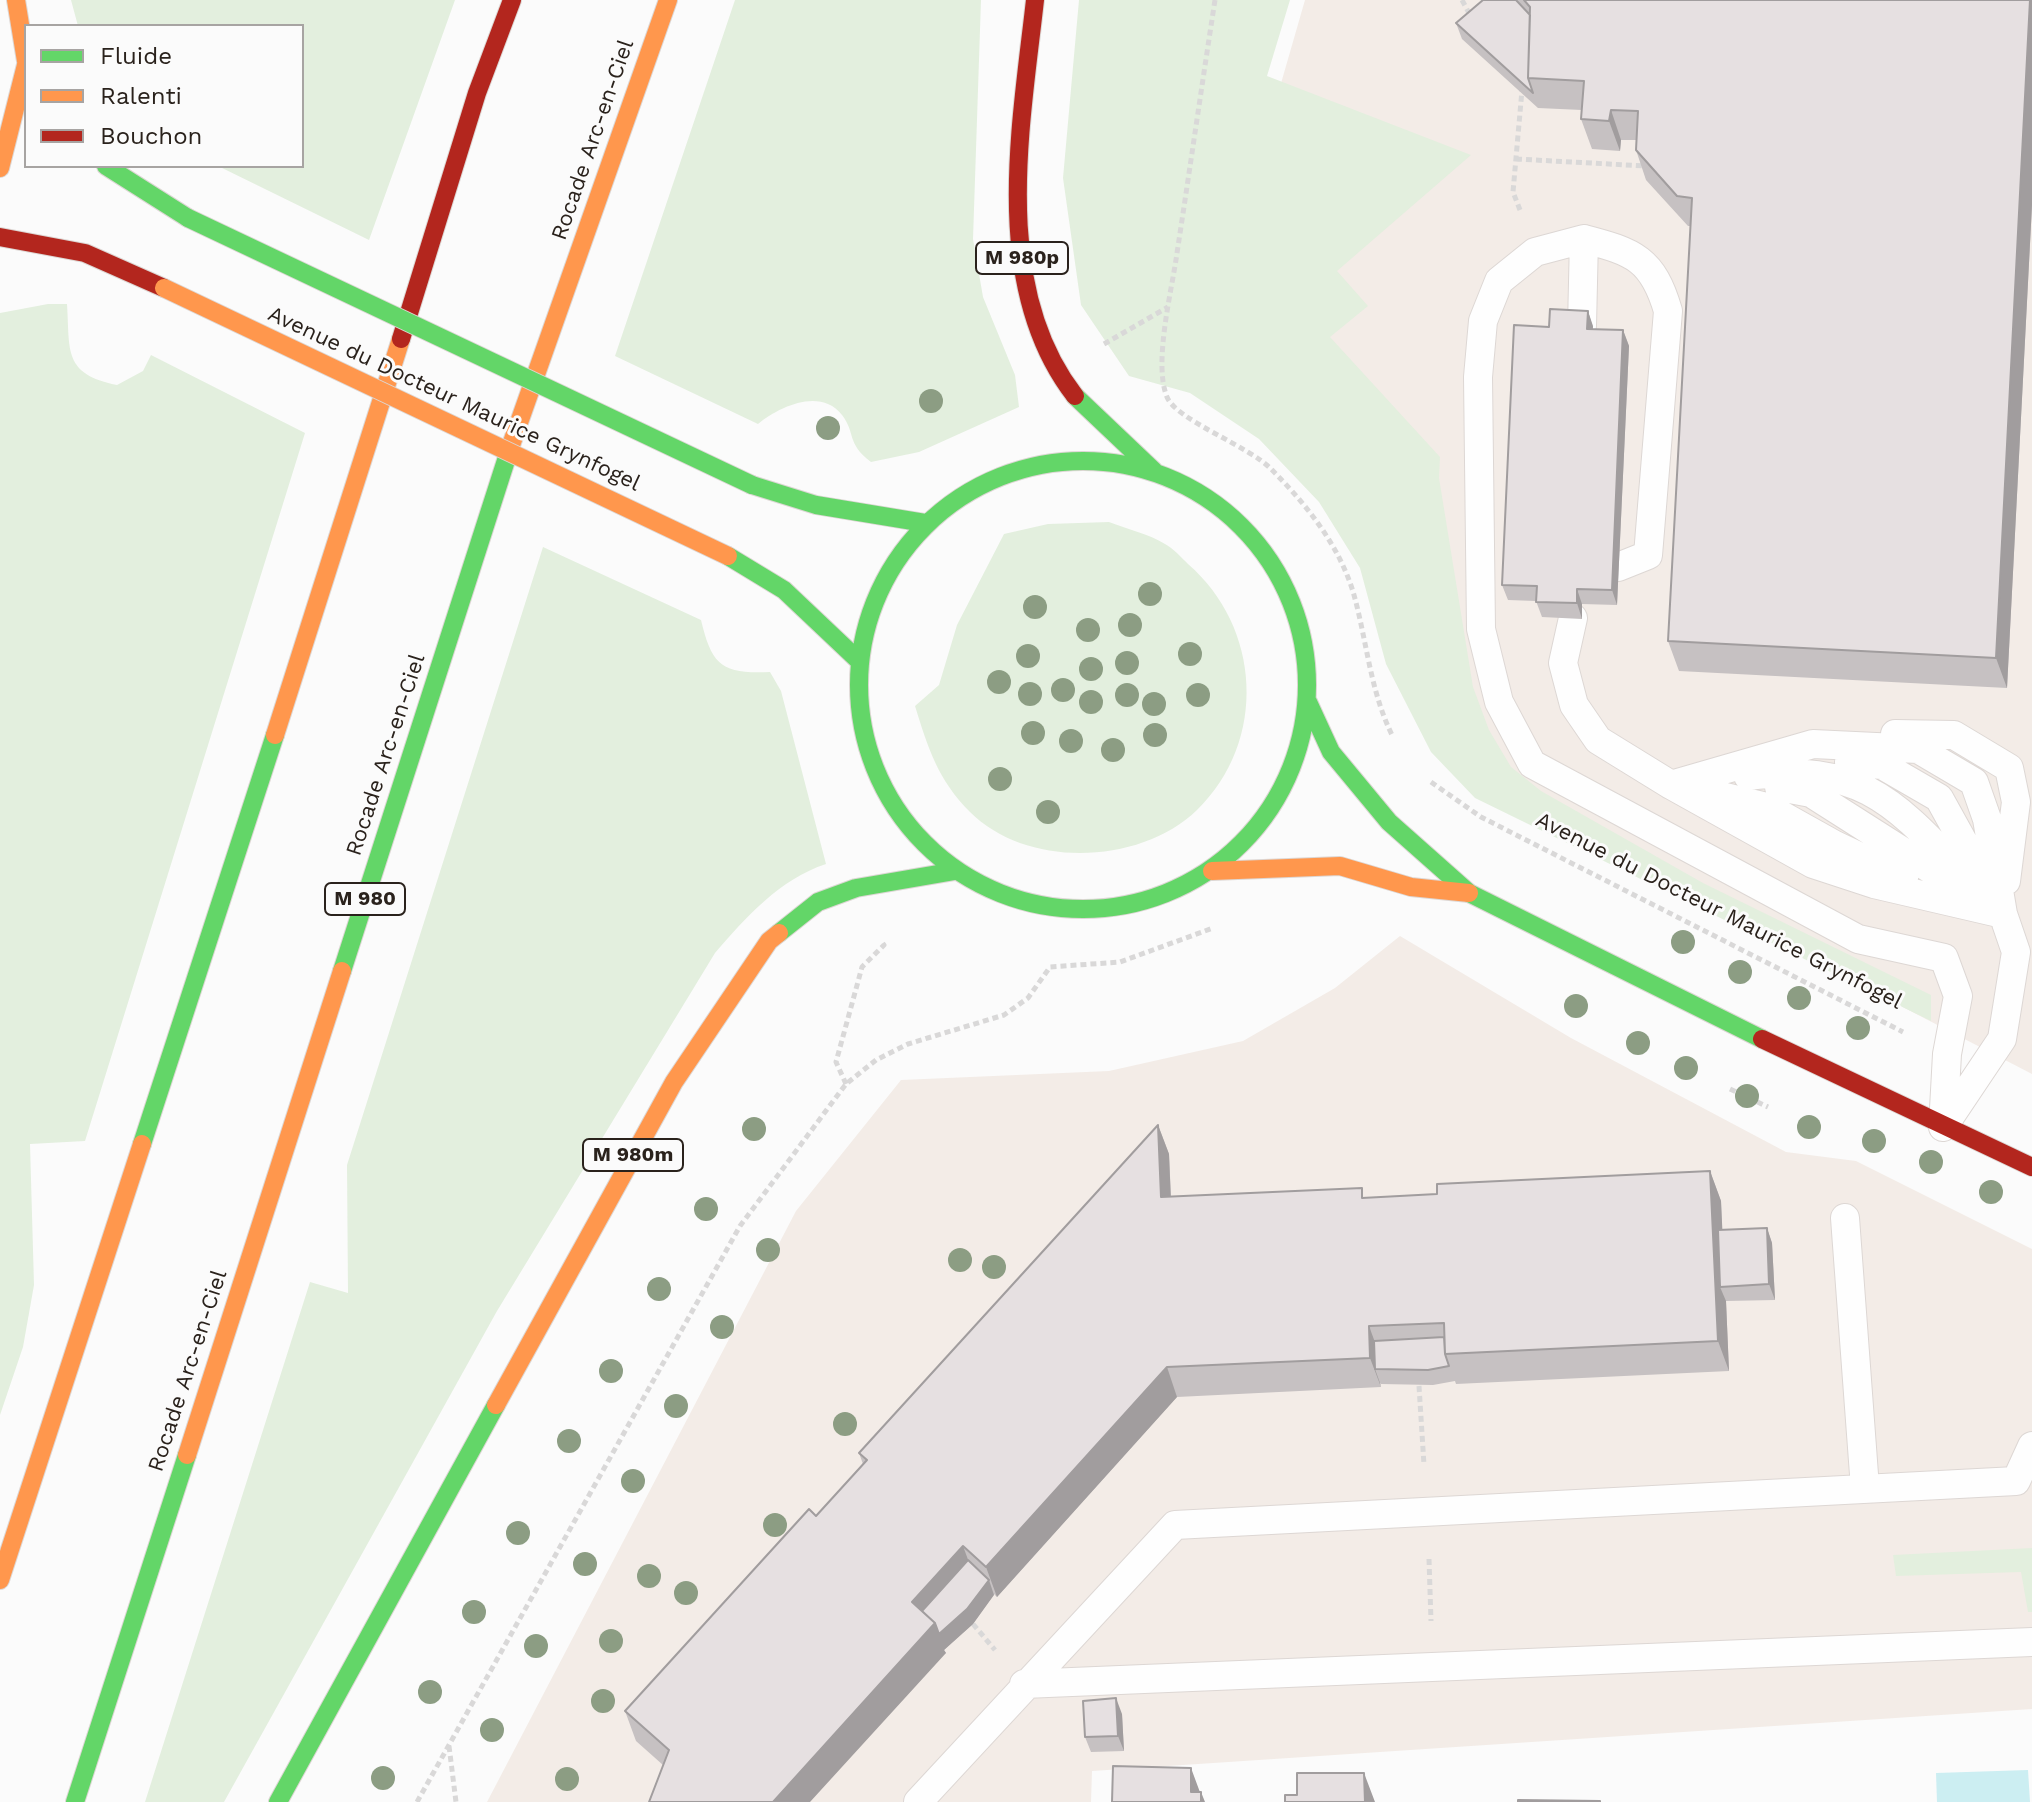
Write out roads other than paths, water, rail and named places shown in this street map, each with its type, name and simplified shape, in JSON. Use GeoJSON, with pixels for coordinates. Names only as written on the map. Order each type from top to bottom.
{"type":"FeatureCollection","features":[{"type":"Feature","properties":{"kind":"main road"},"geometry":{"type":"LineString","coordinates":[[16,0],[24,50]]}},
{"type":"Feature","properties":{"kind":"main road"},"geometry":{"type":"LineString","coordinates":[[0,1580],[334,553],[477,93],[512,0]]}},
{"type":"Feature","properties":{"kind":"main road","name":"Rocade Arc-en-Ciel"},"geometry":{"type":"LineString","coordinates":[[75,1802],[508,455],[668,0]]}},
{"type":"Feature","properties":{"kind":"main road","name":"M 980p"},"geometry":{"type":"LineString","coordinates":[[1035,0],[1018,178],[1022,254],[1035,318],[1058,373],[1098,419],[1154,471]]}},
{"type":"Feature","properties":{"kind":"main road"},"geometry":{"type":"LineString","coordinates":[[0,168],[24,71]]}},
{"type":"Feature","properties":{"kind":"main road"},"geometry":{"type":"LineString","coordinates":[[109,168],[188,218],[752,485],[801,504],[848,514],[925,523]]}},
{"type":"Feature","properties":{"kind":"main road","name":"Avenue du Docteur Maurice Grynfogel"},"geometry":{"type":"LineString","coordinates":[[0,237],[85,253],[728,556],[796,600],[858,660]]}},
{"type":"Feature","properties":{"kind":"main road"},"geometry":{"type":"LineString","coordinates":[[1073,459],[1154,471],[1208,497],[1253,536],[1285,587],[1304,643],[1308,702],[1293,768],[1260,826],[1212,871],[1151,901],[1084,911],[1016,901],[955,871],[898,815],[864,741],[858,660],[879,586],[925,523],[993,477],[1073,459]]}},
{"type":"Feature","properties":{"kind":"main road"},"geometry":{"type":"LineString","coordinates":[[1308,702],[1331,752],[1389,822],[1469,893],[1943,1127],[2032,1167]]}},
{"type":"Feature","properties":{"kind":"main road"},"geometry":{"type":"LineString","coordinates":[[1212,871],[1340,866],[1411,887],[1469,893]]}},
{"type":"Feature","properties":{"kind":"main road","name":"M 980m"},"geometry":{"type":"LineString","coordinates":[[278,1802],[674,1082],[769,941],[818,902],[843,893],[955,871]]}},
{"type":"Feature","properties":{"kind":"lane"},"geometry":{"type":"LineString","coordinates":[[1582,326],[1584,239]]}},
{"type":"Feature","properties":{"kind":"lane"},"geometry":{"type":"LineString","coordinates":[[1618,567],[1648,555],[1668,311],[1659,281],[1629,250],[1584,239],[1535,252],[1499,281],[1483,321],[1478,377],[1481,629],[1499,702],[1532,764],[1858,939],[1944,958],[1958,996],[1947,1054],[1943,1127]]}},
{"type":"Feature","properties":{"kind":"lane"},"geometry":{"type":"LineString","coordinates":[[1573,618],[1563,663],[1574,705],[1598,740],[1671,785],[1813,864],[1874,884],[2003,914]]}},
{"type":"Feature","properties":{"kind":"lane"},"geometry":{"type":"LineString","coordinates":[[1671,785],[1824,733],[1954,735],[2009,768],[2016,802],[2003,914]]}},
{"type":"Feature","properties":{"kind":"lane"},"geometry":{"type":"LineString","coordinates":[[1671,785],[1813,744],[1918,749],[1974,782],[1987,819],[2003,914],[2016,952],[2002,1039],[1943,1127]]}},
{"type":"Feature","properties":{"kind":"lane"},"geometry":{"type":"LineString","coordinates":[[1671,785],[1797,758],[1882,765],[1939,798],[2003,914]]}},
{"type":"Feature","properties":{"kind":"lane"},"geometry":{"type":"LineString","coordinates":[[1671,785],[1769,784],[1811,793],[2003,914]]}},
{"type":"Feature","properties":{"kind":"lane"},"geometry":{"type":"LineString","coordinates":[[2003,914],[2032,815]]}},
{"type":"Feature","properties":{"kind":"lane"},"geometry":{"type":"LineString","coordinates":[[1845,1218],[1865,1488]]}},
{"type":"Feature","properties":{"kind":"lane"},"geometry":{"type":"LineString","coordinates":[[918,1802],[1024,1684],[1175,1525],[2024,1480],[2032,1446]]}},
{"type":"Feature","properties":{"kind":"lane"},"geometry":{"type":"LineString","coordinates":[[1024,1684],[2032,1642]]}},
{"type":"Feature","properties":{"kind":"water"},"geometry":{"type":"Polygon","coordinates":[[[2028,1770],[2030,1802],[1937,1802],[1936,1773],[2028,1770]]]}}]}
